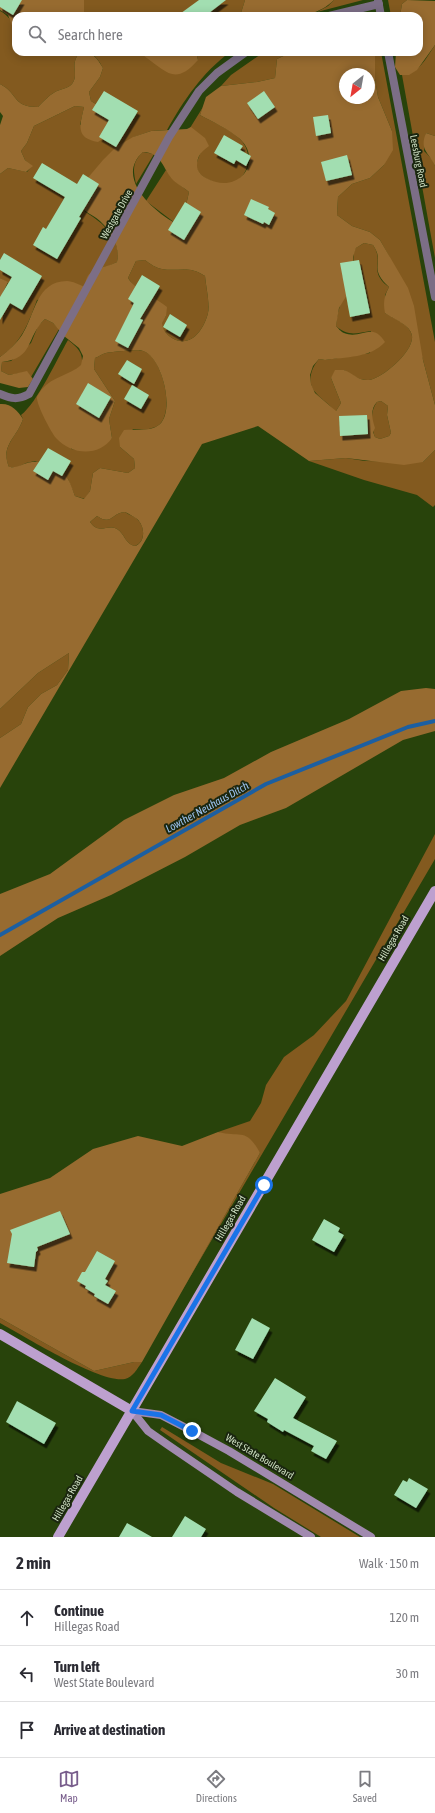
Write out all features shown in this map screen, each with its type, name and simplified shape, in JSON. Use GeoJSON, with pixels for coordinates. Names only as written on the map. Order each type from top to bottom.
{"type":"FeatureCollection","features":[{"type":"Feature","properties":{"kind":"main road","name":"Hillegas Road"},"geometry":{"type":"LineString","coordinates":[[58,1537],[435,891]]}},
{"type":"Feature","properties":{"kind":"main road","name":"West State Boulevard"},"geometry":{"type":"LineString","coordinates":[[0,1334],[132,1411],[148,1431],[237,1492],[311,1537]]}},
{"type":"Feature","properties":{"kind":"main road","name":"West State Boulevard"},"geometry":{"type":"LineString","coordinates":[[132,1411],[161,1415],[230,1451],[371,1537]]}},
{"type":"Feature","properties":{"kind":"street"},"geometry":{"type":"LineString","coordinates":[[343,12],[379,2],[380,12]]}},
{"type":"Feature","properties":{"kind":"street","name":"Westgate Drive"},"geometry":{"type":"LineString","coordinates":[[0,394],[9,398],[21,398],[28,394],[33,387],[169,137],[199,91],[217,74],[241,56]]}},
{"type":"Feature","properties":{"kind":"street","name":"Leesburg Road"},"geometry":{"type":"LineString","coordinates":[[389,56],[435,297]]}},
{"type":"Feature","properties":{"kind":"shaded area"},"geometry":{"type":"Polygon","coordinates":[[[0,0],[84,0],[84,12],[12,12],[12,26],[8,15],[0,10],[0,0]]]}},
{"type":"Feature","properties":{"kind":"shaded area"},"geometry":{"type":"Polygon","coordinates":[[[84,0],[245,0],[241,12],[84,12],[84,0]]]}},
{"type":"Feature","properties":{"kind":"shaded area"},"geometry":{"type":"Polygon","coordinates":[[[245,0],[334,0],[315,12],[241,12],[245,0]]]}},
{"type":"Feature","properties":{"kind":"shaded area"},"geometry":{"type":"Polygon","coordinates":[[[334,0],[363,0],[317,12],[328,6],[334,0]]]}},
{"type":"Feature","properties":{"kind":"shaded area"},"geometry":{"type":"Polygon","coordinates":[[[388,0],[407,0],[402,4],[401,12],[390,12],[388,0]]]}},
{"type":"Feature","properties":{"kind":"shaded area"},"geometry":{"type":"Polygon","coordinates":[[[407,0],[435,1],[435,45],[417,70],[409,75],[400,75],[395,67],[396,56],[423,56],[423,12],[401,12],[402,4],[407,0]]]}},
{"type":"Feature","properties":{"kind":"shaded area"},"geometry":{"type":"Polygon","coordinates":[[[0,11],[5,14],[12,23],[12,56],[77,56],[75,60],[75,76],[72,84],[52,94],[38,107],[24,105],[0,84],[0,11]]]}},
{"type":"Feature","properties":{"kind":"shaded area"},"geometry":{"type":"Polygon","coordinates":[[[435,45],[435,136],[426,133],[424,151],[432,159],[435,166],[435,258],[402,75],[413,72],[418,68],[435,45]]]}},
{"type":"Feature","properties":{"kind":"shaded area"},"geometry":{"type":"Polygon","coordinates":[[[77,56],[94,56],[103,68],[100,77],[89,92],[91,101],[107,111],[111,119],[105,137],[98,142],[91,140],[82,134],[81,120],[84,107],[75,106],[34,126],[27,143],[21,151],[25,160],[33,166],[26,172],[8,168],[0,174],[0,125],[3,116],[0,112],[0,84],[24,105],[38,107],[52,94],[72,84],[75,76],[75,60],[77,56]]]}},
{"type":"Feature","properties":{"kind":"shaded area"},"geometry":{"type":"Polygon","coordinates":[[[95,56],[144,56],[198,60],[197,56],[225,56],[202,78],[194,88],[167,130],[151,131],[134,137],[84,211],[104,226],[114,238],[118,253],[117,262],[109,266],[99,268],[85,287],[37,300],[27,325],[19,339],[0,357],[0,299],[8,283],[0,278],[0,174],[8,168],[27,172],[32,166],[25,160],[21,151],[27,143],[34,126],[75,106],[84,107],[80,125],[107,111],[91,101],[89,92],[100,77],[103,68],[95,56]]]}},
{"type":"Feature","properties":{"kind":"shaded area"},"geometry":{"type":"Polygon","coordinates":[[[144,56],[197,56],[198,60],[183,73],[171,74],[144,56]]]}},
{"type":"Feature","properties":{"kind":"shaded area"},"geometry":{"type":"Polygon","coordinates":[[[258,56],[283,56],[277,59],[275,78],[257,82],[221,86],[231,75],[258,56]]]}},
{"type":"Feature","properties":{"kind":"shaded area"},"geometry":{"type":"Polygon","coordinates":[[[283,56],[375,56],[375,68],[339,68],[339,104],[375,104],[375,79],[378,97],[392,131],[393,150],[384,165],[370,178],[352,184],[338,197],[337,215],[352,226],[370,232],[380,240],[408,288],[414,306],[423,360],[435,405],[435,450],[423,462],[404,465],[346,458],[309,461],[258,426],[202,444],[0,788],[0,738],[21,724],[28,707],[41,694],[57,685],[68,670],[69,653],[38,673],[0,709],[0,404],[11,406],[23,419],[8,447],[7,459],[9,467],[16,467],[32,462],[47,464],[57,469],[65,476],[69,481],[75,496],[84,499],[90,491],[93,473],[100,468],[128,473],[135,468],[134,459],[120,447],[119,438],[124,430],[143,430],[156,427],[160,424],[164,417],[166,408],[166,396],[161,373],[156,363],[150,355],[143,351],[136,350],[106,353],[95,358],[94,369],[115,401],[109,419],[112,438],[100,448],[85,452],[69,448],[56,438],[37,401],[37,397],[46,385],[81,365],[83,356],[79,348],[64,336],[53,323],[45,319],[34,333],[25,352],[13,360],[2,362],[1,371],[9,375],[27,371],[33,379],[28,387],[19,388],[0,383],[0,357],[12,347],[22,335],[38,300],[49,287],[57,282],[67,281],[74,282],[85,287],[88,275],[96,270],[117,262],[118,256],[116,245],[108,230],[100,221],[78,204],[81,186],[103,160],[116,147],[133,137],[151,131],[187,129],[191,127],[205,138],[209,146],[202,152],[197,163],[197,168],[200,173],[206,178],[218,182],[228,183],[237,180],[244,174],[248,166],[249,157],[247,148],[235,135],[200,115],[206,97],[221,86],[257,82],[275,78],[277,59],[283,56]],[[143,152],[135,162],[133,172],[135,182],[140,192],[156,210],[175,223],[183,219],[189,192],[174,181],[162,162],[155,155],[143,152]],[[364,243],[356,248],[353,257],[353,285],[339,308],[336,326],[341,331],[350,335],[366,332],[376,333],[385,342],[373,351],[365,354],[325,360],[319,359],[313,366],[310,375],[311,384],[315,393],[336,411],[341,403],[331,378],[335,370],[347,371],[365,380],[375,378],[389,369],[403,356],[411,342],[411,332],[405,325],[385,313],[384,300],[389,287],[379,275],[377,251],[373,245],[364,243]],[[145,260],[136,261],[128,278],[141,291],[167,307],[166,316],[162,323],[166,333],[179,341],[185,341],[195,336],[203,326],[208,313],[205,276],[189,270],[168,270],[160,268],[153,266],[145,260]],[[381,401],[377,402],[373,408],[372,414],[375,428],[373,432],[375,437],[380,439],[389,436],[391,433],[387,415],[388,406],[381,401]],[[125,512],[117,514],[106,520],[97,516],[90,522],[93,526],[100,529],[117,529],[129,543],[135,546],[139,544],[143,538],[142,526],[136,518],[125,512]]]}},
{"type":"Feature","properties":{"kind":"shaded area"},"geometry":{"type":"Polygon","coordinates":[[[375,56],[382,56],[435,342],[435,405],[423,360],[389,256],[380,240],[370,232],[352,226],[337,215],[338,197],[352,184],[370,178],[384,165],[392,131],[378,97],[375,79],[375,56]]]}},
{"type":"Feature","properties":{"kind":"shaded area"},"geometry":{"type":"Polygon","coordinates":[[[203,107],[200,115],[236,135],[247,151],[248,164],[246,171],[237,181],[230,184],[221,184],[211,181],[202,176],[197,169],[197,163],[201,152],[190,128],[203,107]]]}},
{"type":"Feature","properties":{"kind":"shaded area"},"geometry":{"type":"Polygon","coordinates":[[[426,133],[435,136],[435,166],[424,147],[426,133]]]}},
{"type":"Feature","properties":{"kind":"shaded area"},"geometry":{"type":"Polygon","coordinates":[[[143,152],[154,154],[136,184],[134,166],[137,159],[143,152]]]}},
{"type":"Feature","properties":{"kind":"shaded area"},"geometry":{"type":"Polygon","coordinates":[[[166,170],[175,181],[189,192],[183,219],[175,223],[146,201],[166,170]]]}},
{"type":"Feature","properties":{"kind":"shaded area"},"geometry":{"type":"Polygon","coordinates":[[[364,243],[373,245],[376,250],[378,259],[378,274],[382,281],[389,287],[385,295],[385,313],[401,322],[408,328],[412,336],[411,342],[403,356],[396,363],[375,378],[362,380],[344,370],[331,378],[341,403],[336,411],[334,411],[313,389],[310,380],[312,371],[319,359],[325,360],[370,353],[371,331],[349,333],[336,326],[339,311],[353,267],[355,250],[364,243]]]}},
{"type":"Feature","properties":{"kind":"shaded area"},"geometry":{"type":"Polygon","coordinates":[[[145,260],[153,266],[160,268],[168,270],[189,270],[205,276],[208,313],[203,326],[195,336],[185,341],[179,341],[168,335],[161,323],[166,316],[134,286],[128,278],[136,261],[145,260]]]}},
{"type":"Feature","properties":{"kind":"shaded area"},"geometry":{"type":"Polygon","coordinates":[[[0,278],[8,282],[0,299],[0,278]]]}},
{"type":"Feature","properties":{"kind":"shaded area"},"geometry":{"type":"Polygon","coordinates":[[[45,319],[53,323],[59,329],[31,377],[27,372],[9,375],[1,371],[2,362],[11,361],[31,343],[38,326],[45,319]]]}},
{"type":"Feature","properties":{"kind":"shaded area"},"geometry":{"type":"Polygon","coordinates":[[[68,340],[75,345],[82,357],[82,365],[74,371],[71,449],[89,451],[112,438],[109,419],[115,401],[94,369],[95,358],[105,353],[130,350],[143,351],[150,355],[156,363],[161,373],[166,396],[164,417],[160,424],[151,428],[133,429],[120,447],[134,459],[135,468],[128,473],[100,468],[93,473],[90,491],[85,499],[75,496],[68,479],[44,464],[35,461],[18,467],[9,467],[7,459],[10,442],[23,419],[21,415],[34,401],[68,340]]]}},
{"type":"Feature","properties":{"kind":"shaded area"},"geometry":{"type":"Polygon","coordinates":[[[381,401],[388,406],[387,415],[391,433],[389,436],[380,439],[375,437],[372,414],[377,402],[381,401]]]}},
{"type":"Feature","properties":{"kind":"shaded area"},"geometry":{"type":"Polygon","coordinates":[[[435,450],[435,505],[433,507],[417,495],[364,480],[309,461],[346,458],[365,461],[423,462],[435,450]]]}},
{"type":"Feature","properties":{"kind":"shaded area"},"geometry":{"type":"Polygon","coordinates":[[[125,512],[137,519],[142,526],[143,538],[139,544],[135,546],[129,543],[117,529],[100,529],[93,526],[90,522],[97,516],[106,520],[117,514],[125,512]]]}},
{"type":"Feature","properties":{"kind":"shaded area"},"geometry":{"type":"Polygon","coordinates":[[[69,653],[68,670],[57,685],[41,694],[28,707],[21,724],[0,738],[0,709],[38,673],[69,653]]]}},
{"type":"Feature","properties":{"kind":"shaded area"},"geometry":{"type":"Polygon","coordinates":[[[426,688],[435,689],[435,731],[403,740],[286,808],[240,825],[185,857],[111,895],[58,918],[0,956],[0,894],[50,874],[124,820],[174,795],[224,778],[271,752],[349,719],[401,691],[426,688]]]}},
{"type":"Feature","properties":{"kind":"shaded area"},"geometry":{"type":"Polygon","coordinates":[[[435,834],[435,859],[180,1294],[260,1153],[218,1132],[250,1121],[261,1103],[266,1085],[284,1057],[314,1035],[346,1001],[435,834]]]}},
{"type":"Feature","properties":{"kind":"shaded area"},"geometry":{"type":"Polygon","coordinates":[[[218,1132],[247,1137],[251,1140],[260,1153],[142,1362],[134,1362],[94,1371],[0,1318],[0,1194],[50,1178],[93,1149],[138,1136],[182,1146],[218,1132]]]}},
{"type":"Feature","properties":{"kind":"shaded area"},"geometry":{"type":"Polygon","coordinates":[[[0,1318],[94,1371],[134,1362],[142,1362],[133,1375],[125,1379],[114,1379],[81,1367],[62,1358],[0,1323],[0,1318]]]}},
{"type":"Feature","properties":{"kind":"shaded area"},"geometry":{"type":"Polygon","coordinates":[[[162,1427],[221,1463],[273,1484],[360,1537],[321,1537],[274,1508],[160,1430],[162,1427]]]}},
{"type":"Feature","properties":{"kind":"building"},"geometry":{"type":"Polygon","coordinates":[[[0,0],[22,0],[15,12],[12,12],[12,14],[0,7],[0,0]]]}},
{"type":"Feature","properties":{"kind":"building"},"geometry":{"type":"Polygon","coordinates":[[[199,0],[226,0],[210,12],[182,12],[199,0]]]}},
{"type":"Feature","properties":{"kind":"building"},"geometry":{"type":"Polygon","coordinates":[[[104,91],[138,111],[116,147],[99,137],[109,120],[92,110],[104,91]]]}},
{"type":"Feature","properties":{"kind":"building"},"geometry":{"type":"Polygon","coordinates":[[[264,91],[275,107],[258,119],[247,103],[264,91]]]}},
{"type":"Feature","properties":{"kind":"building"},"geometry":{"type":"Polygon","coordinates":[[[328,115],[331,133],[316,136],[313,117],[328,115]]]}},
{"type":"Feature","properties":{"kind":"building"},"geometry":{"type":"Polygon","coordinates":[[[224,135],[243,146],[240,150],[251,156],[246,166],[236,160],[234,164],[214,153],[224,135]]]}},
{"type":"Feature","properties":{"kind":"building"},"geometry":{"type":"Polygon","coordinates":[[[347,155],[352,175],[326,181],[321,162],[347,155]]]}},
{"type":"Feature","properties":{"kind":"building"},"geometry":{"type":"Polygon","coordinates":[[[42,163],[77,184],[83,174],[99,184],[79,217],[81,218],[57,259],[33,245],[43,227],[46,229],[65,197],[33,178],[42,163]]]}},
{"type":"Feature","properties":{"kind":"building"},"geometry":{"type":"Polygon","coordinates":[[[251,199],[269,207],[268,209],[275,213],[269,225],[264,222],[263,224],[244,215],[251,199]]]}},
{"type":"Feature","properties":{"kind":"building"},"geometry":{"type":"Polygon","coordinates":[[[185,202],[201,212],[184,240],[168,230],[185,202]]]}},
{"type":"Feature","properties":{"kind":"building"},"geometry":{"type":"Polygon","coordinates":[[[4,253],[42,276],[22,310],[10,303],[0,320],[0,297],[12,277],[0,270],[0,260],[4,253]]]}},
{"type":"Feature","properties":{"kind":"building"},"geometry":{"type":"Polygon","coordinates":[[[359,260],[370,313],[350,317],[340,263],[359,260]]]}},
{"type":"Feature","properties":{"kind":"building"},"geometry":{"type":"Polygon","coordinates":[[[142,275],[160,286],[140,319],[143,320],[128,348],[115,341],[134,303],[128,299],[142,275]]]}},
{"type":"Feature","properties":{"kind":"building"},"geometry":{"type":"Polygon","coordinates":[[[170,314],[187,325],[180,337],[163,327],[170,314]]]}},
{"type":"Feature","properties":{"kind":"building"},"geometry":{"type":"Polygon","coordinates":[[[127,360],[142,369],[134,384],[118,374],[127,360]]]}},
{"type":"Feature","properties":{"kind":"building"},"geometry":{"type":"Polygon","coordinates":[[[88,383],[111,397],[99,418],[76,404],[88,383]]]}},
{"type":"Feature","properties":{"kind":"building"},"geometry":{"type":"Polygon","coordinates":[[[132,385],[149,395],[141,409],[124,399],[132,385]]]}},
{"type":"Feature","properties":{"kind":"building"},"geometry":{"type":"Polygon","coordinates":[[[367,415],[368,434],[340,436],[339,416],[367,415]]]}},
{"type":"Feature","properties":{"kind":"building"},"geometry":{"type":"Polygon","coordinates":[[[48,448],[71,461],[62,476],[53,471],[48,480],[33,471],[48,448]]]}},
{"type":"Feature","properties":{"kind":"building"},"geometry":{"type":"Polygon","coordinates":[[[60,1211],[70,1234],[37,1247],[38,1250],[36,1252],[34,1267],[7,1263],[12,1234],[10,1230],[60,1211]]]}},
{"type":"Feature","properties":{"kind":"building"},"geometry":{"type":"Polygon","coordinates":[[[324,1219],[340,1228],[338,1232],[344,1235],[334,1252],[312,1240],[324,1219]]]}},
{"type":"Feature","properties":{"kind":"building"},"geometry":{"type":"Polygon","coordinates":[[[97,1251],[115,1261],[105,1279],[108,1281],[105,1285],[116,1291],[108,1304],[94,1296],[95,1294],[85,1288],[86,1286],[77,1281],[82,1272],[85,1272],[97,1251]]]}},
{"type":"Feature","properties":{"kind":"building"},"geometry":{"type":"Polygon","coordinates":[[[252,1318],[270,1328],[253,1359],[235,1350],[252,1318]]]}},
{"type":"Feature","properties":{"kind":"building"},"geometry":{"type":"Polygon","coordinates":[[[275,1378],[306,1397],[293,1418],[337,1441],[326,1459],[311,1451],[314,1446],[284,1430],[283,1432],[267,1422],[268,1419],[254,1411],[275,1378]]]}},
{"type":"Feature","properties":{"kind":"building"},"geometry":{"type":"Polygon","coordinates":[[[17,1401],[56,1423],[44,1444],[6,1422],[17,1401]]]}},
{"type":"Feature","properties":{"kind":"building"},"geometry":{"type":"Polygon","coordinates":[[[409,1478],[428,1489],[416,1508],[394,1495],[403,1480],[407,1482],[409,1478]]]}},
{"type":"Feature","properties":{"kind":"building"},"geometry":{"type":"Polygon","coordinates":[[[185,1516],[206,1529],[201,1537],[172,1537],[185,1516]]]}},
{"type":"Feature","properties":{"kind":"building"},"geometry":{"type":"Polygon","coordinates":[[[127,1523],[152,1537],[119,1537],[127,1523]]]}},
{"type":"Feature","properties":{"kind":"waterway","name":"Lowther Neuhaus Ditch"},"geometry":{"type":"LineString","coordinates":[[0,935],[266,784],[408,727],[435,721]]}},
{"type":"Feature","properties":{"kind":"route"},"geometry":{"type":"LineString","coordinates":[[192,1431],[161,1415],[132,1411],[264,1185]]}}]}
